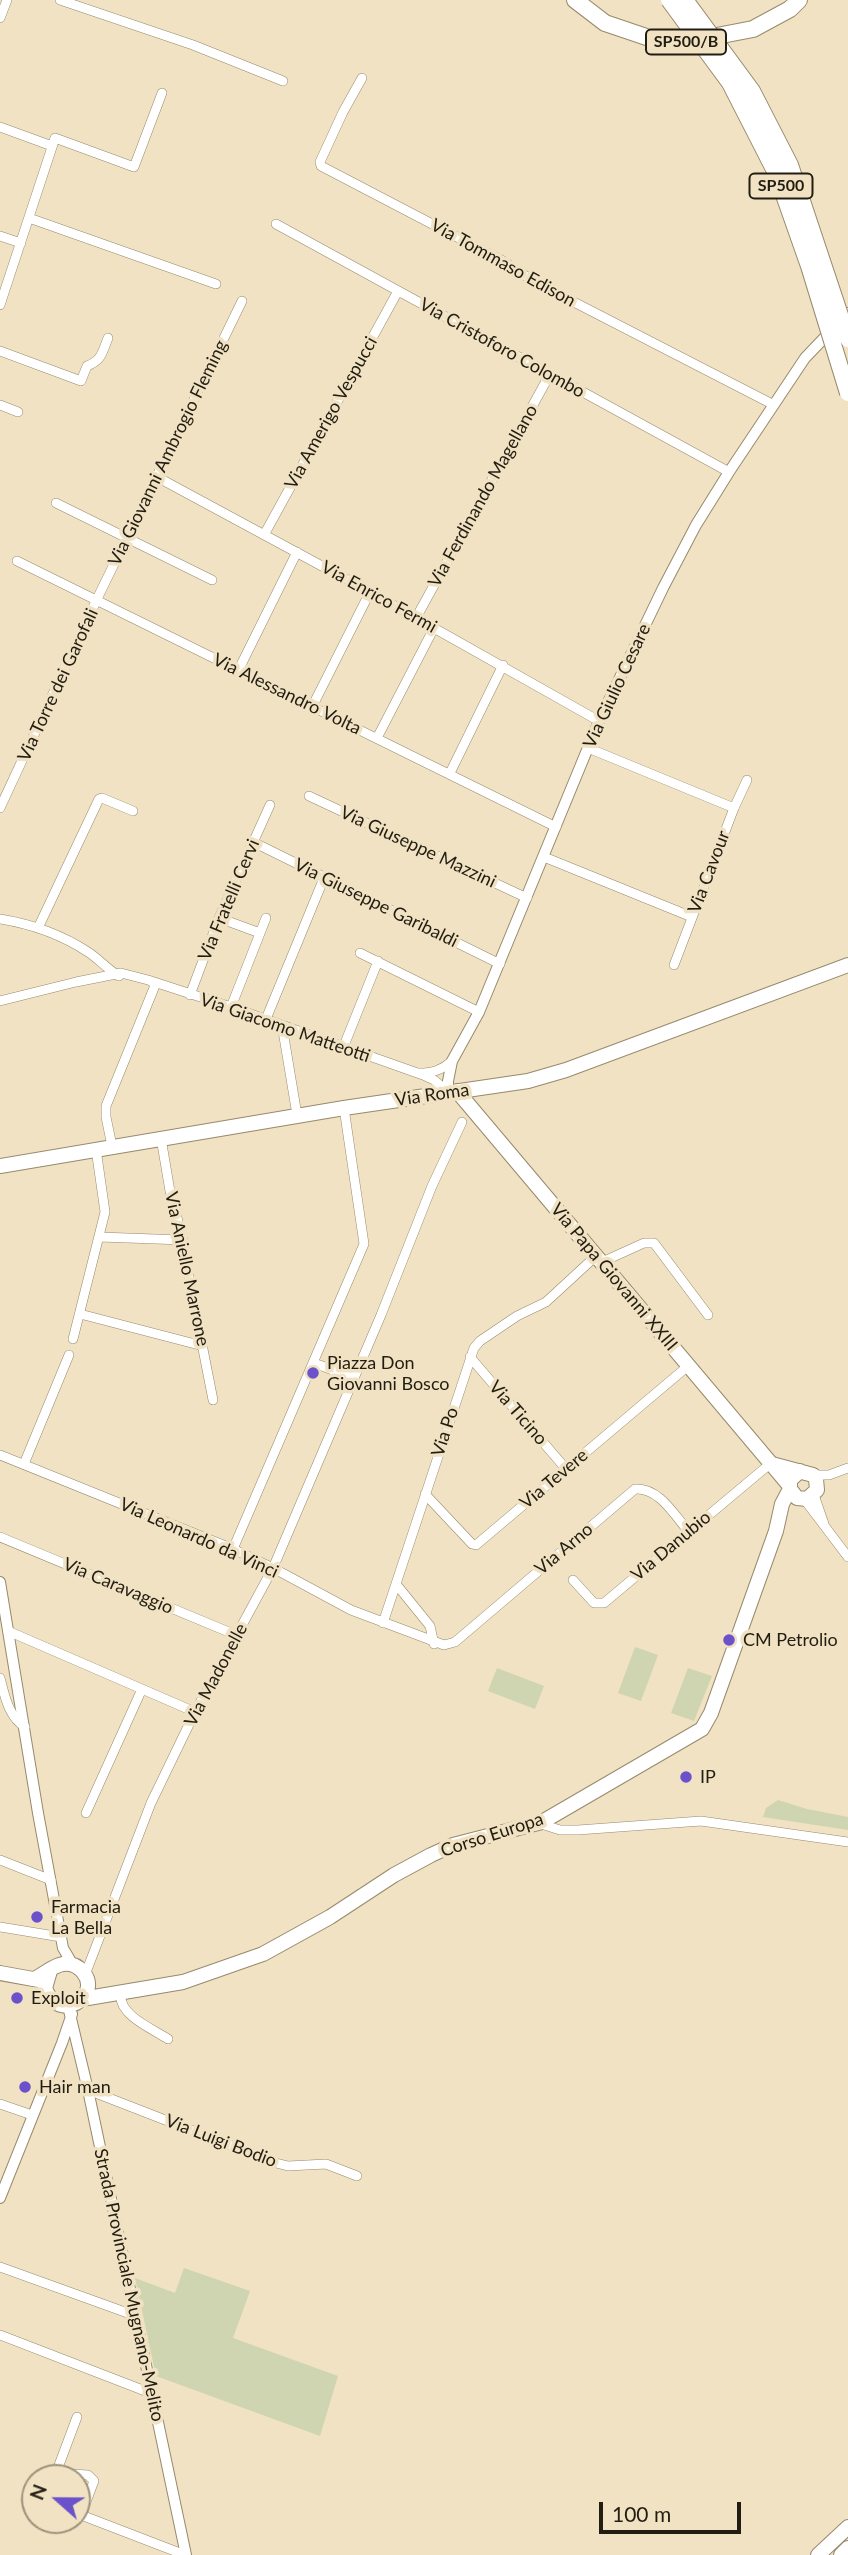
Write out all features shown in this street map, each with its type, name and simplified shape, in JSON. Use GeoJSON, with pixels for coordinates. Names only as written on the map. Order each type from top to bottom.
{"type":"FeatureCollection","features":[{"type":"Feature","properties":{"kind":"highway","name":"SP500/B"},"geometry":{"type":"LineString","coordinates":[[575,0],[605,23],[670,44],[753,29],[790,9],[799,0]]}},
{"type":"Feature","properties":{"kind":"highway","name":"SP500"},"geometry":{"type":"LineString","coordinates":[[669,0],[730,83],[777,175],[809,266],[848,393]]}},
{"type":"Feature","properties":{"kind":"highway","name":"SP500"},"geometry":{"type":"LineString","coordinates":[[685,0],[752,91],[789,165],[848,339]]}},
{"type":"Feature","properties":{"kind":"main road","name":"Via Roma"},"geometry":{"type":"LineString","coordinates":[[0,1167],[344,1108],[433,1087],[453,1092],[528,1081],[566,1070],[848,965]]}},
{"type":"Feature","properties":{"kind":"main road","name":"Via Papa Giovanni XXIII"},"geometry":{"type":"LineString","coordinates":[[453,1092],[599,1258],[771,1463],[802,1493]]}},
{"type":"Feature","properties":{"kind":"main road"},"geometry":{"type":"LineString","coordinates":[[771,1463],[807,1473],[816,1479],[802,1493],[793,1476],[807,1473]]}},
{"type":"Feature","properties":{"kind":"main road","name":"Corso Europa"},"geometry":{"type":"LineString","coordinates":[[74,2006],[183,1982],[263,1954],[330,1917],[430,1855],[453,1845],[547,1823],[569,1806],[702,1729],[712,1713],[776,1531],[802,1493]]}},
{"type":"Feature","properties":{"kind":"main road"},"geometry":{"type":"LineString","coordinates":[[52,1972],[45,1988],[51,2000],[57,2004],[74,2006],[88,1987],[85,1975]]}},
{"type":"Feature","properties":{"kind":"main road"},"geometry":{"type":"LineString","coordinates":[[0,1973],[52,1972],[85,1975],[105,1989],[121,1994]]}},
{"type":"Feature","properties":{"kind":"main road"},"geometry":{"type":"LineString","coordinates":[[818,2555],[848,2527]]}},
{"type":"Feature","properties":{"kind":"main road"},"geometry":{"type":"LineString","coordinates":[[841,2555],[848,2549]]}},
{"type":"Feature","properties":{"kind":"street"},"geometry":{"type":"LineString","coordinates":[[0,18],[7,0]]}},
{"type":"Feature","properties":{"kind":"street"},"geometry":{"type":"LineString","coordinates":[[60,0],[193,46],[283,82]]}},
{"type":"Feature","properties":{"kind":"street","name":"Via Tommaso Edison"},"geometry":{"type":"LineString","coordinates":[[362,78],[342,111],[320,162],[321,166],[503,261],[547,289],[774,405]]}},
{"type":"Feature","properties":{"kind":"street"},"geometry":{"type":"LineString","coordinates":[[0,305],[52,146],[57,138],[134,167],[162,93]]}},
{"type":"Feature","properties":{"kind":"street"},"geometry":{"type":"LineString","coordinates":[[0,127],[52,146]]}},
{"type":"Feature","properties":{"kind":"street"},"geometry":{"type":"LineString","coordinates":[[29,218],[216,284]]}},
{"type":"Feature","properties":{"kind":"street","name":"Via Cristoforo Colombo"},"geometry":{"type":"LineString","coordinates":[[276,224],[729,472]]}},
{"type":"Feature","properties":{"kind":"street"},"geometry":{"type":"LineString","coordinates":[[0,236],[21,243]]}},
{"type":"Feature","properties":{"kind":"street","name":"Via Amerigo Vespucci"},"geometry":{"type":"LineString","coordinates":[[264,535],[398,291]]}},
{"type":"Feature","properties":{"kind":"street","name":"Via Giovanni Ambrogio Fleming"},"geometry":{"type":"LineString","coordinates":[[97,599],[240,304]]}},
{"type":"Feature","properties":{"kind":"street","name":"Via Giulio Cesare"},"geometry":{"type":"LineString","coordinates":[[453,1092],[448,1081],[452,1061],[479,1012],[599,722],[673,567],[729,472],[805,358],[848,313]]}},
{"type":"Feature","properties":{"kind":"street"},"geometry":{"type":"LineString","coordinates":[[0,351],[81,381],[87,366],[94,365],[99,359],[108,338]]}},
{"type":"Feature","properties":{"kind":"street","name":"Via Ferdinando Magellano"},"geometry":{"type":"LineString","coordinates":[[416,618],[550,374]]}},
{"type":"Feature","properties":{"kind":"street"},"geometry":{"type":"LineString","coordinates":[[0,405],[18,412]]}},
{"type":"Feature","properties":{"kind":"street","name":"Via Enrico Fermi"},"geometry":{"type":"LineString","coordinates":[[157,477],[503,665],[599,722]]}},
{"type":"Feature","properties":{"kind":"street"},"geometry":{"type":"LineString","coordinates":[[56,503],[212,580]]}},
{"type":"Feature","properties":{"kind":"street"},"geometry":{"type":"LineString","coordinates":[[238,671],[297,552]]}},
{"type":"Feature","properties":{"kind":"street","name":"Via Alessandro Volta"},"geometry":{"type":"LineString","coordinates":[[17,561],[556,827]]}},
{"type":"Feature","properties":{"kind":"street"},"geometry":{"type":"LineString","coordinates":[[312,707],[370,592]]}},
{"type":"Feature","properties":{"kind":"street","name":"Via Torre dei Garofali"},"geometry":{"type":"LineString","coordinates":[[0,808],[97,599]]}},
{"type":"Feature","properties":{"kind":"street"},"geometry":{"type":"LineString","coordinates":[[377,738],[433,628]]}},
{"type":"Feature","properties":{"kind":"street"},"geometry":{"type":"LineString","coordinates":[[450,773],[503,665]]}},
{"type":"Feature","properties":{"kind":"street"},"geometry":{"type":"LineString","coordinates":[[588,748],[734,808]]}},
{"type":"Feature","properties":{"kind":"street","name":"Via Cavour"},"geometry":{"type":"LineString","coordinates":[[674,965],[747,780]]}},
{"type":"Feature","properties":{"kind":"street","name":"Via Giuseppe Mazzini"},"geometry":{"type":"LineString","coordinates":[[309,796],[527,898]]}},
{"type":"Feature","properties":{"kind":"street"},"geometry":{"type":"LineString","coordinates":[[38,928],[98,800],[102,798],[134,811]]}},
{"type":"Feature","properties":{"kind":"street","name":"Via Fratelli Cervi"},"geometry":{"type":"LineString","coordinates":[[190,995],[219,918],[270,805]]}},
{"type":"Feature","properties":{"kind":"street","name":"Via Giuseppe Garibaldi"},"geometry":{"type":"LineString","coordinates":[[253,842],[500,964]]}},
{"type":"Feature","properties":{"kind":"street"},"geometry":{"type":"LineString","coordinates":[[544,857],[692,917]]}},
{"type":"Feature","properties":{"kind":"street"},"geometry":{"type":"LineString","coordinates":[[266,1019],[324,878]]}},
{"type":"Feature","properties":{"kind":"street"},"geometry":{"type":"LineString","coordinates":[[219,918],[260,933]]}},
{"type":"Feature","properties":{"kind":"street"},"geometry":{"type":"LineString","coordinates":[[231,1007],[266,918]]}},
{"type":"Feature","properties":{"kind":"street"},"geometry":{"type":"LineString","coordinates":[[0,919],[38,928],[88,951],[115,974]]}},
{"type":"Feature","properties":{"kind":"street"},"geometry":{"type":"LineString","coordinates":[[360,953],[479,1012]]}},
{"type":"Feature","properties":{"kind":"street"},"geometry":{"type":"LineString","coordinates":[[343,1048],[378,961]]}},
{"type":"Feature","properties":{"kind":"street","name":"Via Giacomo Matteotti"},"geometry":{"type":"LineString","coordinates":[[115,974],[121,973],[231,1007],[414,1072],[433,1072],[446,1067],[452,1061]]}},
{"type":"Feature","properties":{"kind":"street"},"geometry":{"type":"LineString","coordinates":[[0,1001],[115,974]]}},
{"type":"Feature","properties":{"kind":"street"},"geometry":{"type":"LineString","coordinates":[[112,1146],[106,1106],[156,984]]}},
{"type":"Feature","properties":{"kind":"street"},"geometry":{"type":"LineString","coordinates":[[282,1025],[297,1115]]}},
{"type":"Feature","properties":{"kind":"street","name":"Via Giacomo Matteotti"},"geometry":{"type":"LineString","coordinates":[[414,1072],[433,1087]]}},
{"type":"Feature","properties":{"kind":"street"},"geometry":{"type":"LineString","coordinates":[[233,1549],[365,1240],[344,1108]]}},
{"type":"Feature","properties":{"kind":"street","name":"Via Madonelle"},"geometry":{"type":"LineString","coordinates":[[85,1975],[151,1802],[195,1712],[273,1567],[309,1489],[326,1441],[432,1186],[462,1122]]}},
{"type":"Feature","properties":{"kind":"street","name":"Via Aniello Marrone"},"geometry":{"type":"LineString","coordinates":[[161,1138],[213,1400]]}},
{"type":"Feature","properties":{"kind":"street"},"geometry":{"type":"LineString","coordinates":[[73,1339],[105,1212],[96,1149]]}},
{"type":"Feature","properties":{"kind":"street"},"geometry":{"type":"LineString","coordinates":[[100,1237],[183,1240]]}},
{"type":"Feature","properties":{"kind":"street","name":"Via Po"},"geometry":{"type":"LineString","coordinates":[[383,1623],[470,1357],[480,1341],[522,1313],[546,1302],[599,1258],[643,1243],[654,1243],[708,1315]]}},
{"type":"Feature","properties":{"kind":"street"},"geometry":{"type":"LineString","coordinates":[[80,1314],[203,1346]]}},
{"type":"Feature","properties":{"kind":"street"},"geometry":{"type":"LineString","coordinates":[[24,1464],[69,1354]]}},
{"type":"Feature","properties":{"kind":"street","name":"Via Ticino"},"geometry":{"type":"LineString","coordinates":[[470,1357],[566,1469]]}},
{"type":"Feature","properties":{"kind":"street"},"geometry":{"type":"LineString","coordinates":[[314,1363],[354,1378]]}},
{"type":"Feature","properties":{"kind":"street","name":"Via Tevere"},"geometry":{"type":"LineString","coordinates":[[425,1494],[472,1544],[476,1545],[688,1366]]}},
{"type":"Feature","properties":{"kind":"street","name":"Via Leonardo da Vinci"},"geometry":{"type":"LineString","coordinates":[[0,1455],[233,1549],[273,1567],[320,1595],[434,1644]]}},
{"type":"Feature","properties":{"kind":"street","name":"Via Danubio"},"geometry":{"type":"LineString","coordinates":[[573,1580],[592,1601],[601,1604],[771,1463]]}},
{"type":"Feature","properties":{"kind":"street"},"geometry":{"type":"LineString","coordinates":[[807,1473],[829,1475],[848,1468]]}},
{"type":"Feature","properties":{"kind":"street","name":"Corso Europa"},"geometry":{"type":"LineString","coordinates":[[802,1493],[829,1475]]}},
{"type":"Feature","properties":{"kind":"street","name":"Via Arno"},"geometry":{"type":"LineString","coordinates":[[434,1644],[444,1646],[455,1642],[635,1489],[654,1493],[689,1532]]}},
{"type":"Feature","properties":{"kind":"street","name":"Via Papa Giovanni XXIII"},"geometry":{"type":"LineString","coordinates":[[802,1493],[848,1557]]}},
{"type":"Feature","properties":{"kind":"street","name":"Via Caravaggio"},"geometry":{"type":"LineString","coordinates":[[0,1537],[236,1635]]}},
{"type":"Feature","properties":{"kind":"street"},"geometry":{"type":"LineString","coordinates":[[0,1582],[62,1943],[52,1972]]}},
{"type":"Feature","properties":{"kind":"street"},"geometry":{"type":"LineString","coordinates":[[396,1584],[428,1622],[434,1644]]}},
{"type":"Feature","properties":{"kind":"street"},"geometry":{"type":"LineString","coordinates":[[8,1631],[195,1712]]}},
{"type":"Feature","properties":{"kind":"street"},"geometry":{"type":"LineString","coordinates":[[0,1678],[10,1710],[25,1727]]}},
{"type":"Feature","properties":{"kind":"street"},"geometry":{"type":"LineString","coordinates":[[86,1812],[142,1689]]}},
{"type":"Feature","properties":{"kind":"street"},"geometry":{"type":"LineString","coordinates":[[569,1806],[564,1820],[571,1830]]}},
{"type":"Feature","properties":{"kind":"street"},"geometry":{"type":"LineString","coordinates":[[547,1823],[571,1830],[701,1821],[848,1842]]}},
{"type":"Feature","properties":{"kind":"street"},"geometry":{"type":"LineString","coordinates":[[0,1860],[51,1880]]}},
{"type":"Feature","properties":{"kind":"street"},"geometry":{"type":"LineString","coordinates":[[0,1927],[62,1943]]}},
{"type":"Feature","properties":{"kind":"street"},"geometry":{"type":"LineString","coordinates":[[121,1994],[120,2000],[127,2012],[168,2039]]}},
{"type":"Feature","properties":{"kind":"street"},"geometry":{"type":"LineString","coordinates":[[0,2198],[62,2043],[74,2006]]}},
{"type":"Feature","properties":{"kind":"street","name":"Strada Provinciale Mugnano-Melito"},"geometry":{"type":"LineString","coordinates":[[74,2006],[88,2090],[185,2555]]}},
{"type":"Feature","properties":{"kind":"street","name":"Via Luigi Bodio"},"geometry":{"type":"LineString","coordinates":[[88,2090],[276,2163],[288,2166],[326,2164],[357,2176]]}},
{"type":"Feature","properties":{"kind":"street"},"geometry":{"type":"LineString","coordinates":[[0,2104],[32,2115]]}},
{"type":"Feature","properties":{"kind":"street"},"geometry":{"type":"LineString","coordinates":[[0,2267],[136,2316]]}},
{"type":"Feature","properties":{"kind":"street"},"geometry":{"type":"LineString","coordinates":[[0,2336],[153,2394]]}},
{"type":"Feature","properties":{"kind":"street"},"geometry":{"type":"LineString","coordinates":[[77,2417],[56,2473],[88,2475],[94,2482],[81,2515],[185,2555]]}},
{"type":"Feature","properties":{"kind":"green space"},"geometry":{"type":"Polygon","coordinates":[[[635,1647],[658,1655],[641,1701],[618,1693],[635,1647]]]}},
{"type":"Feature","properties":{"kind":"green space"},"geometry":{"type":"Polygon","coordinates":[[[497,1668],[544,1686],[535,1709],[488,1691],[497,1668]]]}},
{"type":"Feature","properties":{"kind":"green space"},"geometry":{"type":"Polygon","coordinates":[[[688,1668],[712,1676],[694,1721],[671,1713],[688,1668]]]}},
{"type":"Feature","properties":{"kind":"green space"},"geometry":{"type":"Polygon","coordinates":[[[778,1800],[848,1817],[848,1830],[763,1817],[766,1808],[778,1800]]]}},
{"type":"Feature","properties":{"kind":"green space"},"geometry":{"type":"Polygon","coordinates":[[[184,2268],[250,2291],[233,2338],[338,2376],[320,2436],[156,2376],[135,2278],[175,2293],[184,2268]]]}},
{"type":"Feature","properties":{"kind":"place","name":"Piazza Don Giovanni Bosco"},"geometry":{"type":"Point","coordinates":[313,1373]}},
{"type":"Feature","properties":{"kind":"place","name":"CM Petrolio"},"geometry":{"type":"Point","coordinates":[729,1640]}},
{"type":"Feature","properties":{"kind":"place","name":"IP"},"geometry":{"type":"Point","coordinates":[686,1777]}},
{"type":"Feature","properties":{"kind":"place","name":"Farmacia La Bella"},"geometry":{"type":"Point","coordinates":[37,1917]}},
{"type":"Feature","properties":{"kind":"place","name":"Exploit"},"geometry":{"type":"Point","coordinates":[17,1998]}},
{"type":"Feature","properties":{"kind":"place","name":"Hair man"},"geometry":{"type":"Point","coordinates":[25,2087]}}]}
